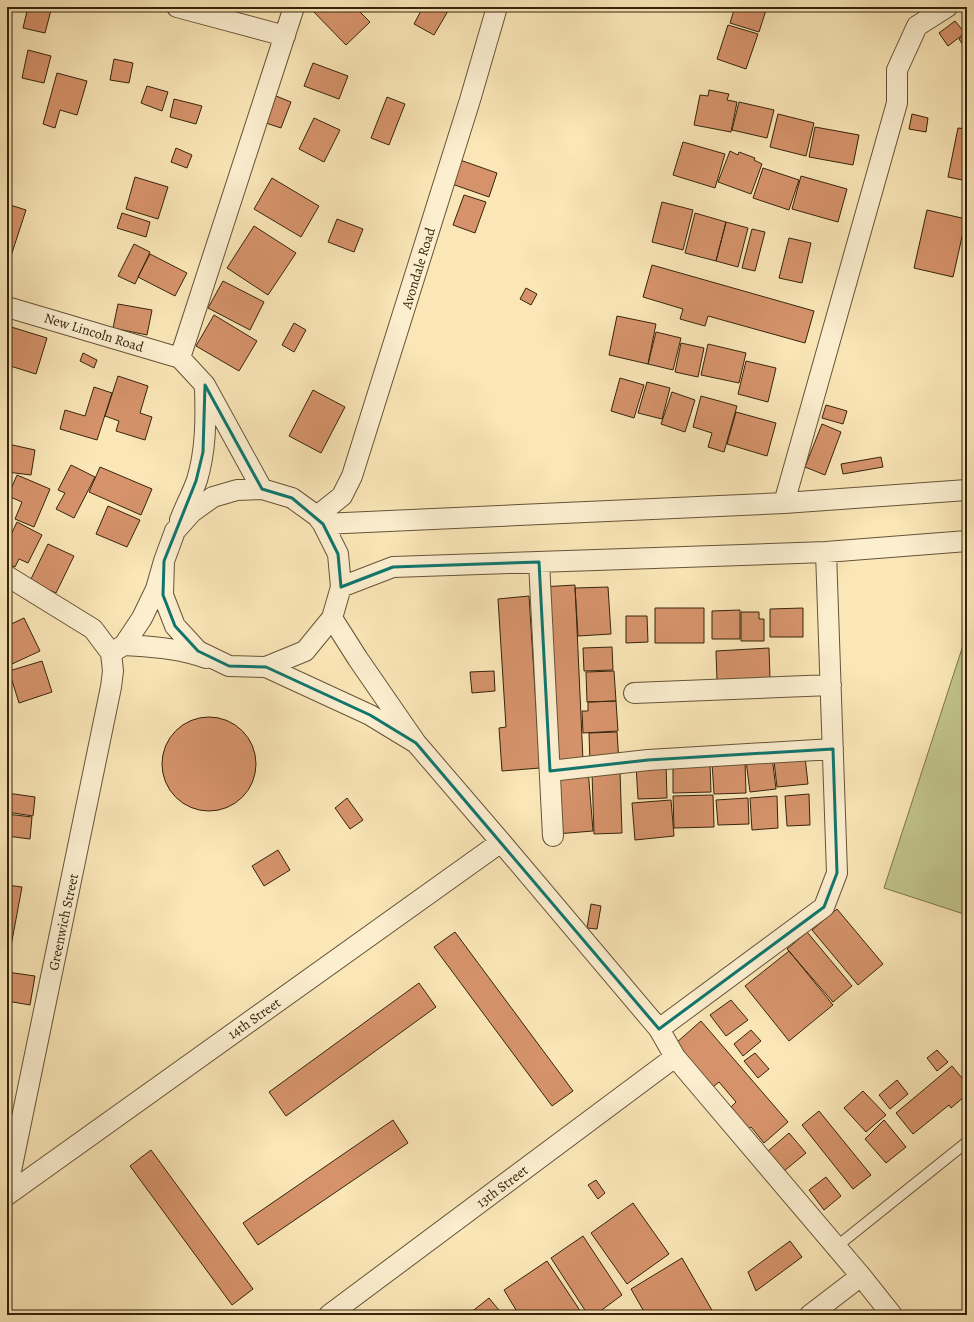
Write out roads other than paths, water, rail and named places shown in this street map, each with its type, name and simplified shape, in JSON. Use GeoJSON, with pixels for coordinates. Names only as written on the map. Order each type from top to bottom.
{"type":"FeatureCollection","features":[{"type":"Feature","properties":{"kind":"street"},"geometry":{"type":"LineString","coordinates":[[177,7],[285,36]]}},
{"type":"Feature","properties":{"kind":"street"},"geometry":{"type":"LineString","coordinates":[[262,489],[205,385],[180,358],[294,7]]}},
{"type":"Feature","properties":{"kind":"street","name":"Avondale Road"},"geometry":{"type":"LineString","coordinates":[[320,520],[342,496],[352,476],[468,107],[497,7]]}},
{"type":"Feature","properties":{"kind":"street"},"geometry":{"type":"LineString","coordinates":[[784,503],[897,103],[897,70],[917,26],[947,7]]}},
{"type":"Feature","properties":{"kind":"street","name":"New Lincoln Road"},"geometry":{"type":"LineString","coordinates":[[7,306],[180,358]]}},
{"type":"Feature","properties":{"kind":"street"},"geometry":{"type":"LineString","coordinates":[[117,649],[142,618],[156,589],[175,531],[196,481],[203,452],[206,416],[205,385]]}},
{"type":"Feature","properties":{"kind":"street"},"geometry":{"type":"LineString","coordinates":[[175,531],[192,512],[213,497],[237,490],[262,489],[292,498],[320,520],[338,554],[341,587],[332,618],[305,651],[266,667]]}},
{"type":"Feature","properties":{"kind":"street"},"geometry":{"type":"LineString","coordinates":[[320,520],[784,503],[967,490]]}},
{"type":"Feature","properties":{"kind":"street"},"geometry":{"type":"LineString","coordinates":[[341,587],[393,567],[826,552],[967,541]]}},
{"type":"Feature","properties":{"kind":"street"},"geometry":{"type":"LineString","coordinates":[[659,1029],[824,907],[837,873],[826,552]]}},
{"type":"Feature","properties":{"kind":"street"},"geometry":{"type":"LineString","coordinates":[[164,561],[163,594],[175,626],[198,651],[229,666]]}},
{"type":"Feature","properties":{"kind":"street"},"geometry":{"type":"LineString","coordinates":[[539,562],[553,836]]}},
{"type":"Feature","properties":{"kind":"street"},"geometry":{"type":"LineString","coordinates":[[7,576],[93,629],[117,649],[161,648],[197,654],[229,666],[266,667],[370,715],[416,743]]}},
{"type":"Feature","properties":{"kind":"street"},"geometry":{"type":"LineString","coordinates":[[332,618],[358,659],[416,743],[502,842],[659,1029],[675,1057],[861,1276],[892,1315]]}},
{"type":"Feature","properties":{"kind":"street","name":"Greenwich Street"},"geometry":{"type":"LineString","coordinates":[[7,1190],[111,687],[117,649]]}},
{"type":"Feature","properties":{"kind":"street"},"geometry":{"type":"LineString","coordinates":[[634,693],[831,685]]}},
{"type":"Feature","properties":{"kind":"street"},"geometry":{"type":"LineString","coordinates":[[550,771],[648,760],[833,749]]}},
{"type":"Feature","properties":{"kind":"street","name":"14th Street"},"geometry":{"type":"LineString","coordinates":[[7,1196],[77,1144],[502,842]]}},
{"type":"Feature","properties":{"kind":"street","name":"13th Street"},"geometry":{"type":"LineString","coordinates":[[329,1315],[675,1057]]}},
{"type":"Feature","properties":{"kind":"street"},"geometry":{"type":"LineString","coordinates":[[810,1315],[861,1276]]}},
{"type":"Feature","properties":{"kind":"lane"},"geometry":{"type":"LineString","coordinates":[[836,1247],[967,1142]]}}]}
